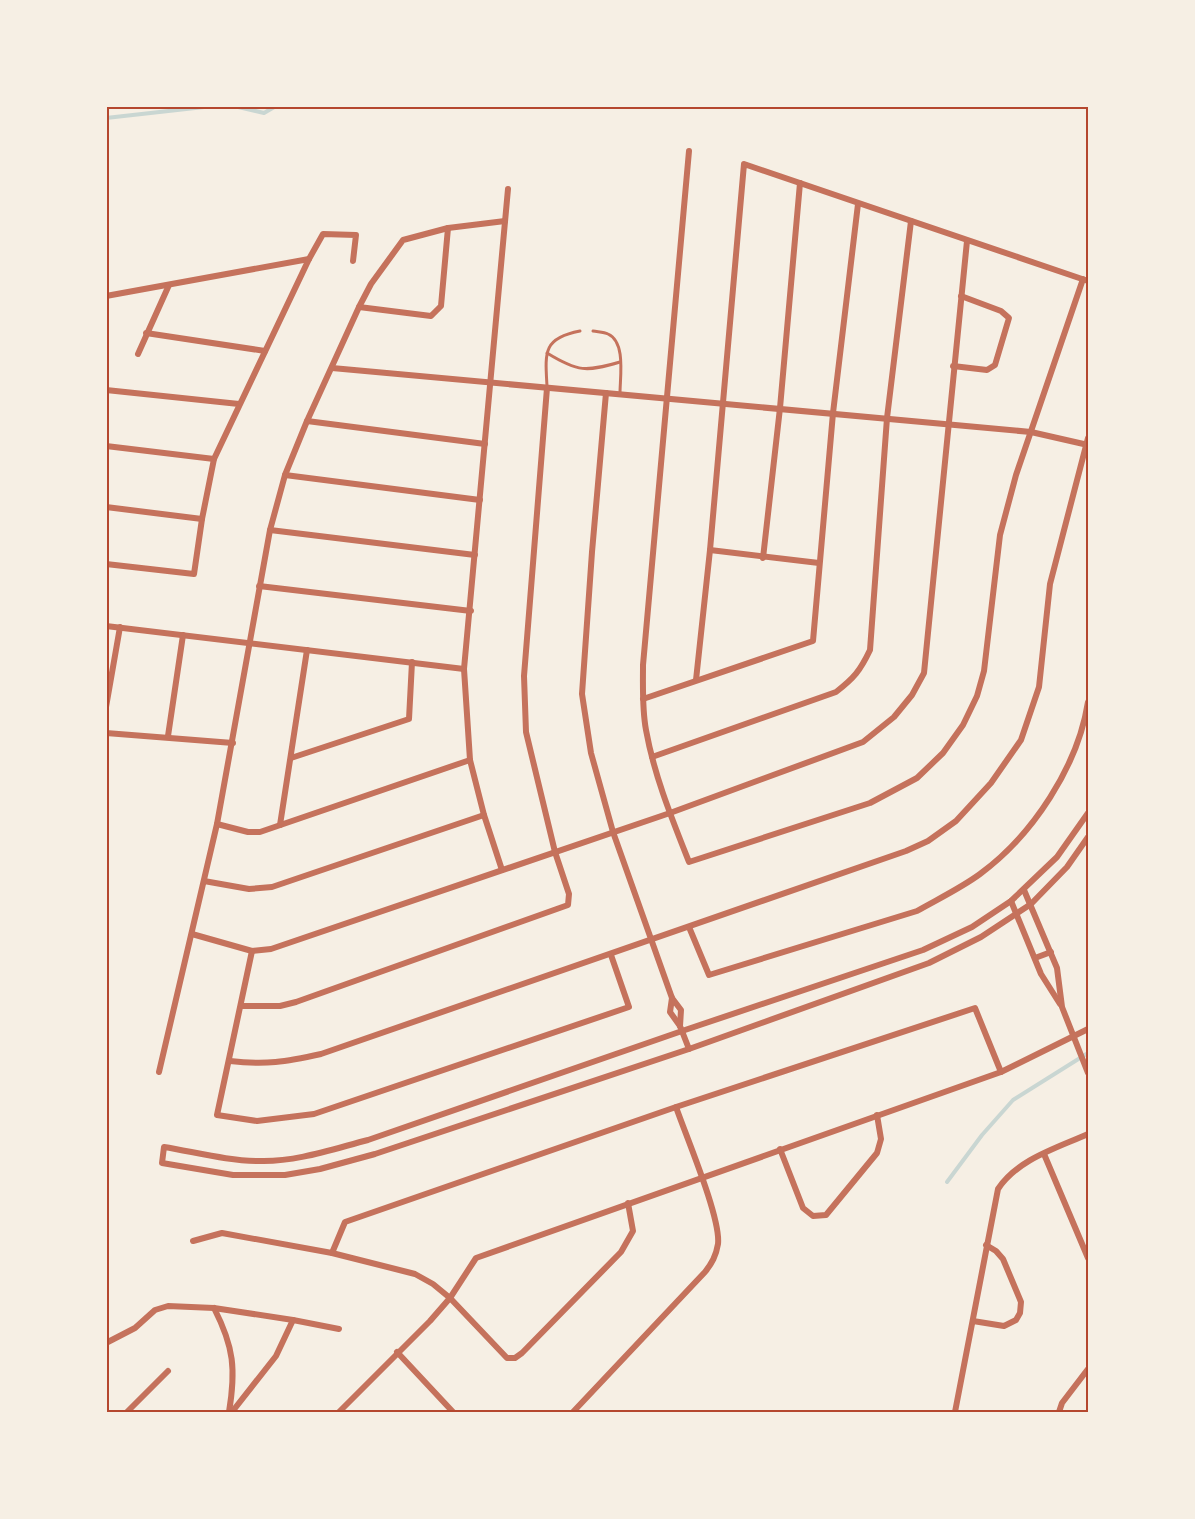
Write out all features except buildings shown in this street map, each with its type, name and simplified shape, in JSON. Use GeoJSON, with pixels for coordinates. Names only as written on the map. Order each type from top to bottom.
{"type":"FeatureCollection","features":[{"type":"Feature","properties":{"kind":"street"},"geometry":{"type":"LineString","coordinates":[[689,151],[644,655],[643,699],[652,757],[689,862],[870,803],[917,778],[943,753],[963,725],[977,696],[984,671],[1000,535],[1016,475],[1086,280],[744,164],[710,550],[696,680]]}},
{"type":"Feature","properties":{"kind":"street"},"geometry":{"type":"LineString","coordinates":[[763,558],[780,408],[800,183]]}},
{"type":"Feature","properties":{"kind":"street"},"geometry":{"type":"LineString","coordinates":[[502,870],[484,815],[471,760],[464,669],[508,189]]}},
{"type":"Feature","properties":{"kind":"street"},"geometry":{"type":"LineString","coordinates":[[643,699],[813,641],[833,413],[858,204]]}},
{"type":"Feature","properties":{"kind":"street"},"geometry":{"type":"LineString","coordinates":[[159,1072],[217,824],[259,586],[270,530],[285,475],[358,308],[371,284],[403,240],[448,228],[505,221]]}},
{"type":"Feature","properties":{"kind":"street"},"geometry":{"type":"LineString","coordinates":[[652,757],[836,692],[854,678],[870,650],[887,418],[911,221]]}},
{"type":"Feature","properties":{"kind":"street"},"geometry":{"type":"LineString","coordinates":[[358,308],[430,316],[441,306],[448,228]]}},
{"type":"Feature","properties":{"kind":"street"},"geometry":{"type":"LineString","coordinates":[[106,564],[194,574],[214,459],[323,234],[356,235],[353,261]]}},
{"type":"Feature","properties":{"kind":"street"},"geometry":{"type":"LineString","coordinates":[[192,934],[252,951],[271,949],[670,813],[863,742],[894,717],[912,695],[924,673],[967,241]]}},
{"type":"Feature","properties":{"kind":"street"},"geometry":{"type":"LineString","coordinates":[[106,296],[309,259]]}},
{"type":"Feature","properties":{"kind":"street"},"geometry":{"type":"LineString","coordinates":[[138,354],[170,285]]}},
{"type":"Feature","properties":{"kind":"street"},"geometry":{"type":"LineString","coordinates":[[953,366],[987,370],[995,365],[1009,318],[1001,311],[961,296]]}},
{"type":"Feature","properties":{"kind":"street"},"geometry":{"type":"LineString","coordinates":[[146,333],[265,351]]}},
{"type":"Feature","properties":{"kind":"street"},"geometry":{"type":"LineString","coordinates":[[230,1061],[262,1064],[321,1054],[611,955],[921,844],[956,821],[991,783],[1022,740],[1039,687],[1050,584],[1088,443],[1031,432],[332,368]]}},
{"type":"Feature","properties":{"kind":"street"},"geometry":{"type":"LineString","coordinates":[[241,1006],[280,1006],[296,1002],[568,904],[569,894],[555,852],[526,732],[524,676],[547,388]]}},
{"type":"Feature","properties":{"kind":"street"},"geometry":{"type":"LineString","coordinates":[[106,390],[239,404]]}},
{"type":"Feature","properties":{"kind":"street"},"geometry":{"type":"LineString","coordinates":[[606,393],[582,693],[591,753],[614,832],[672,998],[681,1010],[681,1028]]}},
{"type":"Feature","properties":{"kind":"street"},"geometry":{"type":"LineString","coordinates":[[307,421],[485,444]]}},
{"type":"Feature","properties":{"kind":"street"},"geometry":{"type":"LineString","coordinates":[[106,446],[214,459]]}},
{"type":"Feature","properties":{"kind":"street"},"geometry":{"type":"LineString","coordinates":[[285,475],[480,500]]}},
{"type":"Feature","properties":{"kind":"street"},"geometry":{"type":"LineString","coordinates":[[106,507],[202,519]]}},
{"type":"Feature","properties":{"kind":"street"},"geometry":{"type":"LineString","coordinates":[[270,530],[476,555]]}},
{"type":"Feature","properties":{"kind":"street"},"geometry":{"type":"LineString","coordinates":[[710,550],[819,563]]}},
{"type":"Feature","properties":{"kind":"street"},"geometry":{"type":"LineString","coordinates":[[259,586],[471,611]]}},
{"type":"Feature","properties":{"kind":"street"},"geometry":{"type":"LineString","coordinates":[[106,626],[464,669]]}},
{"type":"Feature","properties":{"kind":"street"},"geometry":{"type":"LineString","coordinates":[[106,707],[120,627]]}},
{"type":"Feature","properties":{"kind":"street"},"geometry":{"type":"LineString","coordinates":[[168,736],[183,635]]}},
{"type":"Feature","properties":{"kind":"street"},"geometry":{"type":"LineString","coordinates":[[280,825],[306,650]]}},
{"type":"Feature","properties":{"kind":"street"},"geometry":{"type":"LineString","coordinates":[[291,758],[409,719],[412,662]]}},
{"type":"Feature","properties":{"kind":"street"},"geometry":{"type":"LineString","coordinates":[[689,927],[709,975],[917,911],[947,895],[981,873],[1023,834],[1050,797],[1070,761],[1085,722],[1089,702]]}},
{"type":"Feature","properties":{"kind":"street"},"geometry":{"type":"LineString","coordinates":[[106,733],[168,736],[233,743]]}},
{"type":"Feature","properties":{"kind":"street"},"geometry":{"type":"LineString","coordinates":[[217,824],[248,832],[260,832],[471,760]]}},
{"type":"Feature","properties":{"kind":"street"},"geometry":{"type":"LineString","coordinates":[[1089,813],[1057,857],[1011,901],[972,927],[923,950],[681,1028],[368,1140],[282,1160],[259,1161],[164,1147],[162,1163],[233,1175],[285,1175],[320,1169],[375,1154],[688,1049],[929,963],[981,937],[1030,904],[1067,867],[1089,837]]}},
{"type":"Feature","properties":{"kind":"street"},"geometry":{"type":"LineString","coordinates":[[204,881],[249,889],[272,887],[484,815]]}},
{"type":"Feature","properties":{"kind":"street"},"geometry":{"type":"LineString","coordinates":[[1024,890],[1051,952],[1059,980],[1062,1007]]}},
{"type":"Feature","properties":{"kind":"street"},"geometry":{"type":"LineString","coordinates":[[1011,901],[1047,984],[1062,1007],[1089,1073]]}},
{"type":"Feature","properties":{"kind":"street"},"geometry":{"type":"LineString","coordinates":[[252,951],[218,1115],[257,1121],[314,1114],[629,1007],[611,955]]}},
{"type":"Feature","properties":{"kind":"street"},"geometry":{"type":"LineString","coordinates":[[1035,958],[1051,952]]}},
{"type":"Feature","properties":{"kind":"street"},"geometry":{"type":"LineString","coordinates":[[672,998],[670,1012],[681,1028],[688,1049]]}},
{"type":"Feature","properties":{"kind":"street"},"geometry":{"type":"LineString","coordinates":[[332,1253],[345,1222],[676,1107],[975,1008],[1001,1072]]}},
{"type":"Feature","properties":{"kind":"street"},"geometry":{"type":"LineString","coordinates":[[343,1411],[450,1298],[476,1258],[1001,1072],[1089,1029]]}},
{"type":"Feature","properties":{"kind":"street"},"geometry":{"type":"LineString","coordinates":[[573,1413],[705,1272],[715,1258],[718,1241],[715,1220],[676,1107]]}},
{"type":"Feature","properties":{"kind":"street"},"geometry":{"type":"LineString","coordinates":[[780,1149],[803,1208],[813,1216],[826,1215],[877,1153],[881,1139],[877,1115]]}},
{"type":"Feature","properties":{"kind":"street"},"geometry":{"type":"LineString","coordinates":[[956,1413],[998,1189],[1005,1178],[1017,1168],[1089,1134]]}},
{"type":"Feature","properties":{"kind":"street"},"geometry":{"type":"LineString","coordinates":[[1044,1154],[1089,1258]]}},
{"type":"Feature","properties":{"kind":"street"},"geometry":{"type":"LineString","coordinates":[[193,1241],[222,1233],[332,1253],[415,1274],[433,1284],[450,1298],[507,1358],[515,1358],[621,1252],[633,1231],[628,1203]]}},
{"type":"Feature","properties":{"kind":"street"},"geometry":{"type":"LineString","coordinates":[[973,1321],[1004,1326],[1016,1320],[1020,1313],[1021,1302],[1003,1259],[986,1245]]}},
{"type":"Feature","properties":{"kind":"street"},"geometry":{"type":"LineString","coordinates":[[106,1343],[135,1328],[155,1310],[168,1305],[214,1308],[339,1329]]}},
{"type":"Feature","properties":{"kind":"street"},"geometry":{"type":"LineString","coordinates":[[214,1308],[227,1333],[232,1354],[231,1413]]}},
{"type":"Feature","properties":{"kind":"street"},"geometry":{"type":"LineString","coordinates":[[231,1413],[276,1356],[293,1320]]}},
{"type":"Feature","properties":{"kind":"street"},"geometry":{"type":"LineString","coordinates":[[397,1352],[453,1413]]}},
{"type":"Feature","properties":{"kind":"street"},"geometry":{"type":"LineString","coordinates":[[1059,1413],[1062,1403],[1089,1370]]}},
{"type":"Feature","properties":{"kind":"street"},"geometry":{"type":"LineString","coordinates":[[127,1413],[168,1371]]}},
{"type":"Feature","properties":{"kind":"lane"},"geometry":{"type":"LineString","coordinates":[[547,388],[547,353],[553,342],[562,334],[580,331]]}},
{"type":"Feature","properties":{"kind":"lane"},"geometry":{"type":"LineString","coordinates":[[593,332],[609,334],[616,342],[620,353],[620,394]]}},
{"type":"Feature","properties":{"kind":"lane"},"geometry":{"type":"LineString","coordinates":[[547,353],[562,362],[585,370],[620,362]]}},
{"type":"Feature","properties":{"kind":"waterway"},"geometry":{"type":"LineString","coordinates":[[106,118],[213,106]]}},
{"type":"Feature","properties":{"kind":"waterway"},"geometry":{"type":"LineString","coordinates":[[234,106],[264,113],[276,106]]}},
{"type":"Feature","properties":{"kind":"waterway"},"geometry":{"type":"LineString","coordinates":[[947,1182],[982,1135],[1013,1100],[1088,1053]]}}]}
